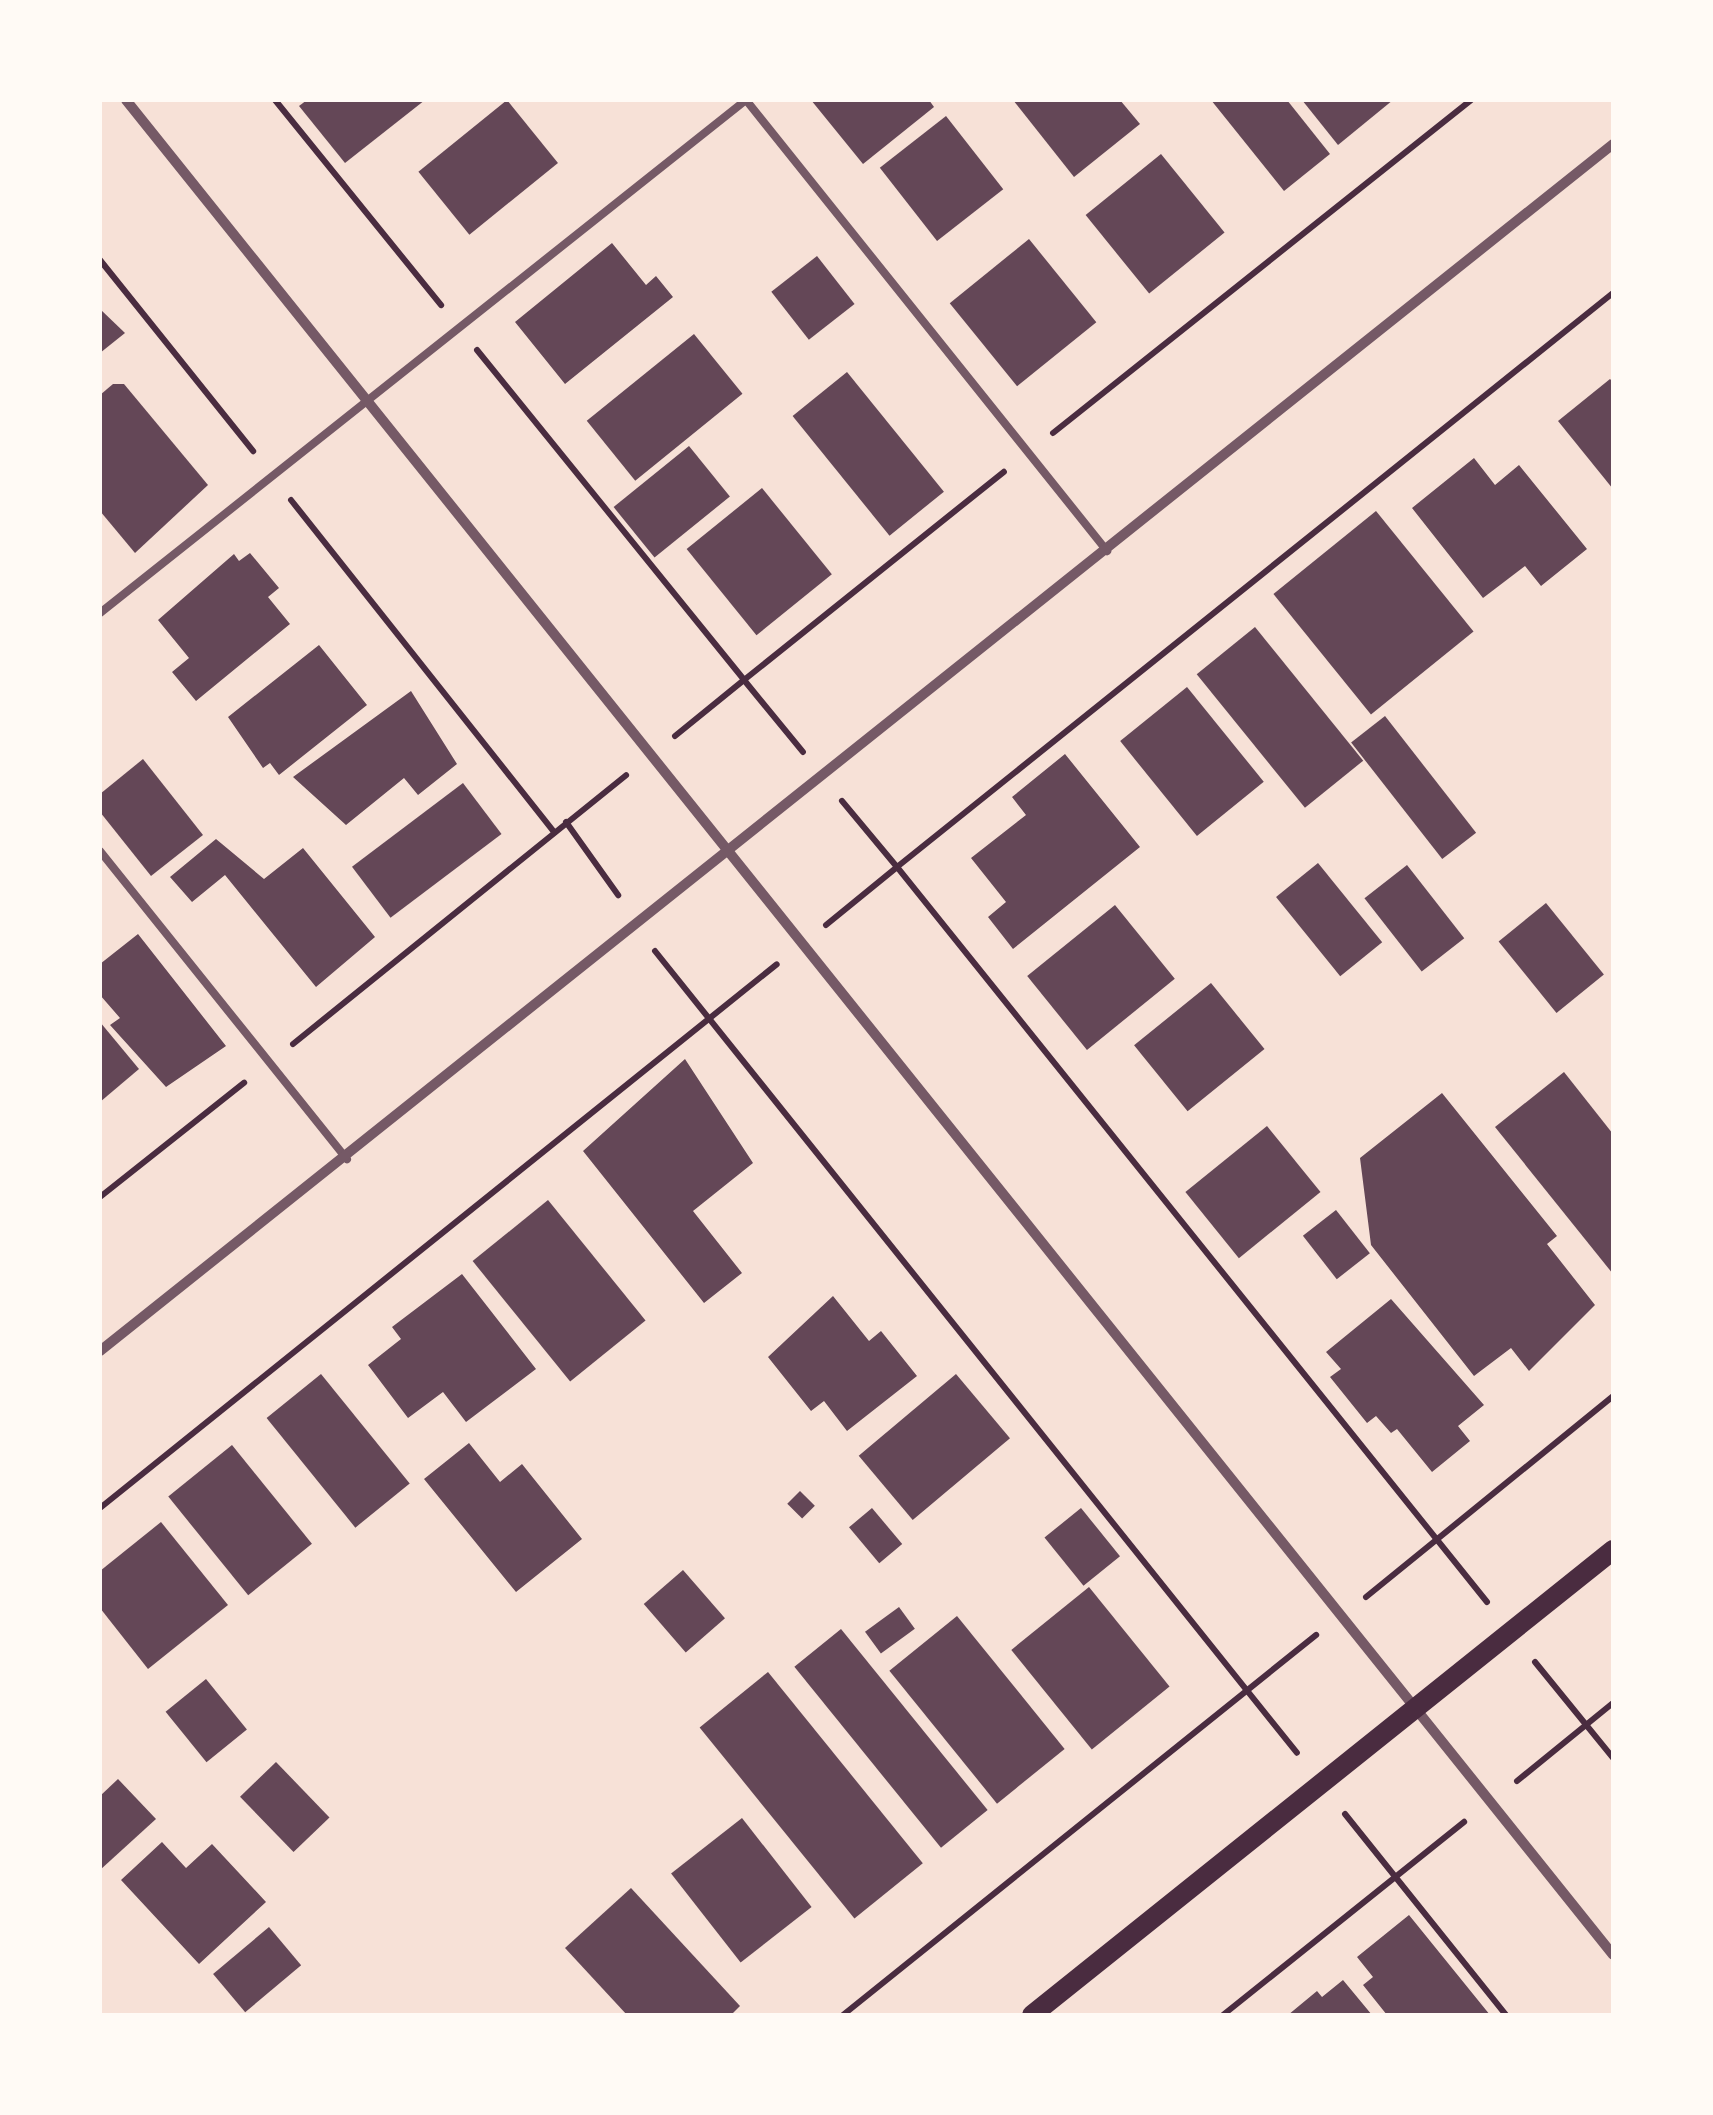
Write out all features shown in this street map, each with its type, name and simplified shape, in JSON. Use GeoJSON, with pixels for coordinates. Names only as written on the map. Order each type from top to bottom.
{"type":"FeatureCollection","features":[{"type":"Feature","properties":{"kind":"main road"},"geometry":{"type":"LineString","coordinates":[[1032,2015],[1613,1550]]}},
{"type":"Feature","properties":{"kind":"street"},"geometry":{"type":"LineString","coordinates":[[126,100],[1613,1955]]}},
{"type":"Feature","properties":{"kind":"street"},"geometry":{"type":"LineString","coordinates":[[100,1351],[347,1159],[1613,144]]}},
{"type":"Feature","properties":{"kind":"lane"},"geometry":{"type":"LineString","coordinates":[[100,613],[276,480],[746,100],[1107,551]]}},
{"type":"Feature","properties":{"kind":"lane"},"geometry":{"type":"LineString","coordinates":[[100,852],[347,1159]]}},
{"type":"Feature","properties":{"kind":"path"},"geometry":{"type":"LineString","coordinates":[[275,100],[1613,1758]]}},
{"type":"Feature","properties":{"kind":"path"},"geometry":{"type":"LineString","coordinates":[[100,1197],[1470,100]]}},
{"type":"Feature","properties":{"kind":"path"},"geometry":{"type":"LineString","coordinates":[[100,260],[554,832]]}},
{"type":"Feature","properties":{"kind":"path"},"geometry":{"type":"LineString","coordinates":[[100,1508],[1613,293]]}},
{"type":"Feature","properties":{"kind":"path"},"geometry":{"type":"LineString","coordinates":[[566,822],[707,1022],[1506,2015]]}},
{"type":"Feature","properties":{"kind":"path"},"geometry":{"type":"LineString","coordinates":[[843,2015],[1613,1396]]}},
{"type":"Feature","properties":{"kind":"path"},"geometry":{"type":"LineString","coordinates":[[1224,2015],[1613,1703]]}},
{"type":"Feature","properties":{"kind":"building"},"geometry":{"type":"Polygon","coordinates":[[[307,100],[425,100],[345,163],[299,106],[307,100]]]}},
{"type":"Feature","properties":{"kind":"building"},"geometry":{"type":"Polygon","coordinates":[[[507,100],[558,163],[469,235],[418,172],[507,100]]]}},
{"type":"Feature","properties":{"kind":"building"},"geometry":{"type":"Polygon","coordinates":[[[811,100],[929,100],[934,107],[863,164],[811,100]]]}},
{"type":"Feature","properties":{"kind":"building"},"geometry":{"type":"Polygon","coordinates":[[[1013,100],[1120,100],[1140,124],[1074,177],[1013,100]]]}},
{"type":"Feature","properties":{"kind":"building"},"geometry":{"type":"Polygon","coordinates":[[[1211,100],[1287,100],[1330,154],[1284,191],[1211,100]]]}},
{"type":"Feature","properties":{"kind":"building"},"geometry":{"type":"Polygon","coordinates":[[[1302,100],[1393,100],[1338,145],[1302,100]]]}},
{"type":"Feature","properties":{"kind":"building"},"geometry":{"type":"Polygon","coordinates":[[[946,116],[1003,189],[937,241],[880,168],[946,116]]]}},
{"type":"Feature","properties":{"kind":"building"},"geometry":{"type":"Polygon","coordinates":[[[1161,154],[1225,232],[1149,294],[1086,215],[1161,154]]]}},
{"type":"Feature","properties":{"kind":"building"},"geometry":{"type":"Polygon","coordinates":[[[1029,239],[1096,322],[1017,386],[950,303],[1029,239]]]}},
{"type":"Feature","properties":{"kind":"building"},"geometry":{"type":"Polygon","coordinates":[[[612,243],[646,285],[656,276],[673,297],[565,384],[515,322],[612,243]]]}},
{"type":"Feature","properties":{"kind":"building"},"geometry":{"type":"Polygon","coordinates":[[[817,256],[855,304],[809,340],[771,292],[817,256]]]}},
{"type":"Feature","properties":{"kind":"building"},"geometry":{"type":"Polygon","coordinates":[[[100,309],[125,333],[100,353],[100,309]]]}},
{"type":"Feature","properties":{"kind":"building"},"geometry":{"type":"Polygon","coordinates":[[[694,334],[742,394],[635,481],[587,421],[694,334]]]}},
{"type":"Feature","properties":{"kind":"building"},"geometry":{"type":"Polygon","coordinates":[[[847,372],[944,492],[890,536],[793,416],[847,372]]]}},
{"type":"Feature","properties":{"kind":"building"},"geometry":{"type":"Polygon","coordinates":[[[1610,379],[1613,382],[1613,489],[1558,421],[1610,379]]]}},
{"type":"Feature","properties":{"kind":"building"},"geometry":{"type":"Polygon","coordinates":[[[113,384],[124,384],[208,485],[135,553],[100,511],[100,395],[113,384]]]}},
{"type":"Feature","properties":{"kind":"building"},"geometry":{"type":"Polygon","coordinates":[[[689,446],[730,497],[655,558],[614,507],[689,446]]]}},
{"type":"Feature","properties":{"kind":"building"},"geometry":{"type":"Polygon","coordinates":[[[1474,458],[1495,485],[1519,465],[1587,549],[1541,586],[1525,566],[1483,598],[1412,508],[1474,458]]]}},
{"type":"Feature","properties":{"kind":"building"},"geometry":{"type":"Polygon","coordinates":[[[762,488],[832,574],[756,635],[687,549],[762,488]]]}},
{"type":"Feature","properties":{"kind":"building"},"geometry":{"type":"Polygon","coordinates":[[[1376,511],[1474,631],[1371,715],[1273,594],[1376,511]]]}},
{"type":"Feature","properties":{"kind":"building"},"geometry":{"type":"Polygon","coordinates":[[[250,553],[279,588],[268,597],[290,624],[196,701],[172,672],[189,658],[158,620],[234,554],[239,561],[250,553]]]}},
{"type":"Feature","properties":{"kind":"building"},"geometry":{"type":"Polygon","coordinates":[[[1255,627],[1363,761],[1305,808],[1197,674],[1255,627]]]}},
{"type":"Feature","properties":{"kind":"building"},"geometry":{"type":"Polygon","coordinates":[[[319,645],[367,705],[279,775],[270,763],[263,768],[228,717],[319,645]]]}},
{"type":"Feature","properties":{"kind":"building"},"geometry":{"type":"Polygon","coordinates":[[[1187,687],[1264,782],[1197,836],[1120,741],[1187,687]]]}},
{"type":"Feature","properties":{"kind":"building"},"geometry":{"type":"Polygon","coordinates":[[[411,691],[457,764],[418,795],[404,778],[346,825],[293,777],[411,691]]]}},
{"type":"Feature","properties":{"kind":"building"},"geometry":{"type":"Polygon","coordinates":[[[1385,716],[1476,833],[1442,859],[1351,742],[1385,716]]]}},
{"type":"Feature","properties":{"kind":"building"},"geometry":{"type":"Polygon","coordinates":[[[1065,754],[1140,847],[1013,949],[988,917],[1006,902],[971,858],[1026,815],[1012,797],[1065,754]]]}},
{"type":"Feature","properties":{"kind":"building"},"geometry":{"type":"Polygon","coordinates":[[[143,759],[203,835],[151,876],[100,812],[100,794],[143,759]]]}},
{"type":"Feature","properties":{"kind":"building"},"geometry":{"type":"Polygon","coordinates":[[[463,783],[502,834],[391,918],[352,867],[463,783]]]}},
{"type":"Feature","properties":{"kind":"building"},"geometry":{"type":"Polygon","coordinates":[[[216,839],[264,879],[303,848],[375,937],[316,987],[225,875],[192,902],[170,877],[216,839]]]}},
{"type":"Feature","properties":{"kind":"building"},"geometry":{"type":"Polygon","coordinates":[[[1318,863],[1382,942],[1340,976],[1276,897],[1318,863]]]}},
{"type":"Feature","properties":{"kind":"building"},"geometry":{"type":"Polygon","coordinates":[[[1407,865],[1464,938],[1422,972],[1364,898],[1407,865]]]}},
{"type":"Feature","properties":{"kind":"building"},"geometry":{"type":"Polygon","coordinates":[[[1546,903],[1604,974],[1556,1013],[1499,941],[1546,903]]]}},
{"type":"Feature","properties":{"kind":"building"},"geometry":{"type":"Polygon","coordinates":[[[1115,905],[1175,979],[1087,1050],[1027,976],[1115,905]]]}},
{"type":"Feature","properties":{"kind":"building"},"geometry":{"type":"Polygon","coordinates":[[[138,934],[226,1046],[166,1087],[110,1025],[120,1018],[100,995],[100,964],[138,934]]]}},
{"type":"Feature","properties":{"kind":"building"},"geometry":{"type":"Polygon","coordinates":[[[1211,983],[1264,1049],[1188,1111],[1134,1045],[1211,983]]]}},
{"type":"Feature","properties":{"kind":"building"},"geometry":{"type":"Polygon","coordinates":[[[100,1022],[139,1069],[100,1102],[100,1022]]]}},
{"type":"Feature","properties":{"kind":"building"},"geometry":{"type":"Polygon","coordinates":[[[685,1059],[753,1163],[693,1211],[742,1273],[704,1303],[583,1151],[685,1059]]]}},
{"type":"Feature","properties":{"kind":"building"},"geometry":{"type":"Polygon","coordinates":[[[1564,1072],[1613,1134],[1613,1274],[1495,1127],[1564,1072]]]}},
{"type":"Feature","properties":{"kind":"building"},"geometry":{"type":"Polygon","coordinates":[[[1442,1093],[1557,1236],[1547,1244],[1595,1305],[1529,1371],[1511,1348],[1474,1376],[1371,1245],[1360,1158],[1442,1093]]]}},
{"type":"Feature","properties":{"kind":"building"},"geometry":{"type":"Polygon","coordinates":[[[1267,1126],[1320,1192],[1239,1258],[1185,1192],[1267,1126]]]}},
{"type":"Feature","properties":{"kind":"building"},"geometry":{"type":"Polygon","coordinates":[[[548,1200],[646,1320],[570,1382],[473,1261],[548,1200]]]}},
{"type":"Feature","properties":{"kind":"building"},"geometry":{"type":"Polygon","coordinates":[[[1336,1210],[1370,1253],[1337,1279],[1303,1236],[1336,1210]]]}},
{"type":"Feature","properties":{"kind":"building"},"geometry":{"type":"Polygon","coordinates":[[[462,1274],[536,1369],[466,1422],[443,1392],[408,1418],[368,1365],[401,1339],[392,1327],[462,1274]]]}},
{"type":"Feature","properties":{"kind":"building"},"geometry":{"type":"Polygon","coordinates":[[[833,1296],[869,1341],[881,1331],[917,1376],[847,1431],[824,1401],[811,1411],[768,1357],[833,1296]]]}},
{"type":"Feature","properties":{"kind":"building"},"geometry":{"type":"Polygon","coordinates":[[[1391,1299],[1484,1405],[1458,1426],[1470,1441],[1432,1472],[1397,1429],[1391,1433],[1376,1416],[1367,1423],[1330,1377],[1341,1369],[1326,1352],[1391,1299]]]}},
{"type":"Feature","properties":{"kind":"building"},"geometry":{"type":"Polygon","coordinates":[[[321,1374],[410,1484],[355,1528],[267,1418],[321,1374]]]}},
{"type":"Feature","properties":{"kind":"building"},"geometry":{"type":"Polygon","coordinates":[[[956,1374],[1010,1438],[913,1520],[859,1456],[956,1374]]]}},
{"type":"Feature","properties":{"kind":"building"},"geometry":{"type":"Polygon","coordinates":[[[469,1443],[500,1482],[522,1464],[582,1539],[516,1592],[424,1479],[469,1443]]]}},
{"type":"Feature","properties":{"kind":"building"},"geometry":{"type":"Polygon","coordinates":[[[232,1445],[312,1544],[248,1595],[168,1497],[232,1445]]]}},
{"type":"Feature","properties":{"kind":"building"},"geometry":{"type":"Polygon","coordinates":[[[800,1491],[815,1506],[802,1519],[787,1504],[800,1491]]]}},
{"type":"Feature","properties":{"kind":"building"},"geometry":{"type":"Polygon","coordinates":[[[872,1508],[902,1544],[879,1563],[849,1527],[872,1508]]]}},
{"type":"Feature","properties":{"kind":"building"},"geometry":{"type":"Polygon","coordinates":[[[1081,1508],[1120,1556],[1083,1586],[1044,1538],[1081,1508]]]}},
{"type":"Feature","properties":{"kind":"building"},"geometry":{"type":"Polygon","coordinates":[[[161,1522],[228,1605],[148,1669],[100,1608],[100,1571],[161,1522]]]}},
{"type":"Feature","properties":{"kind":"building"},"geometry":{"type":"Polygon","coordinates":[[[683,1570],[725,1618],[686,1652],[644,1604],[683,1570]]]}},
{"type":"Feature","properties":{"kind":"building"},"geometry":{"type":"Polygon","coordinates":[[[1089,1587],[1170,1686],[1092,1749],[1011,1650],[1089,1587]]]}},
{"type":"Feature","properties":{"kind":"building"},"geometry":{"type":"Polygon","coordinates":[[[899,1607],[915,1629],[881,1654],[865,1632],[899,1607]]]}},
{"type":"Feature","properties":{"kind":"building"},"geometry":{"type":"Polygon","coordinates":[[[957,1616],[1065,1749],[997,1804],[889,1671],[957,1616]]]}},
{"type":"Feature","properties":{"kind":"building"},"geometry":{"type":"Polygon","coordinates":[[[841,1629],[988,1810],[941,1848],[794,1667],[841,1629]]]}},
{"type":"Feature","properties":{"kind":"building"},"geometry":{"type":"Polygon","coordinates":[[[768,1672],[923,1863],[854,1919],[700,1727],[768,1672]]]}},
{"type":"Feature","properties":{"kind":"building"},"geometry":{"type":"Polygon","coordinates":[[[206,1679],[247,1730],[206,1762],[166,1712],[206,1679]]]}},
{"type":"Feature","properties":{"kind":"building"},"geometry":{"type":"Polygon","coordinates":[[[276,1762],[329,1817],[294,1852],[240,1797],[276,1762]]]}},
{"type":"Feature","properties":{"kind":"building"},"geometry":{"type":"Polygon","coordinates":[[[118,1779],[156,1819],[100,1870],[100,1796],[118,1779]]]}},
{"type":"Feature","properties":{"kind":"building"},"geometry":{"type":"Polygon","coordinates":[[[742,1818],[812,1907],[741,1962],[671,1873],[742,1818]]]}},
{"type":"Feature","properties":{"kind":"building"},"geometry":{"type":"Polygon","coordinates":[[[162,1842],[186,1868],[212,1844],[266,1902],[199,1964],[121,1880],[162,1842]]]}},
{"type":"Feature","properties":{"kind":"building"},"geometry":{"type":"Polygon","coordinates":[[[631,1888],[740,2006],[731,2015],[627,2015],[565,1948],[631,1888]]]}},
{"type":"Feature","properties":{"kind":"building"},"geometry":{"type":"Polygon","coordinates":[[[1409,1915],[1490,2015],[1387,2015],[1363,1985],[1373,1977],[1357,1957],[1409,1915]]]}},
{"type":"Feature","properties":{"kind":"building"},"geometry":{"type":"Polygon","coordinates":[[[269,1927],[301,1965],[245,2012],[213,1974],[269,1927]]]}},
{"type":"Feature","properties":{"kind":"building"},"geometry":{"type":"Polygon","coordinates":[[[1343,1980],[1372,2015],[1288,2015],[1317,1991],[1322,1997],[1343,1980]]]}}]}
